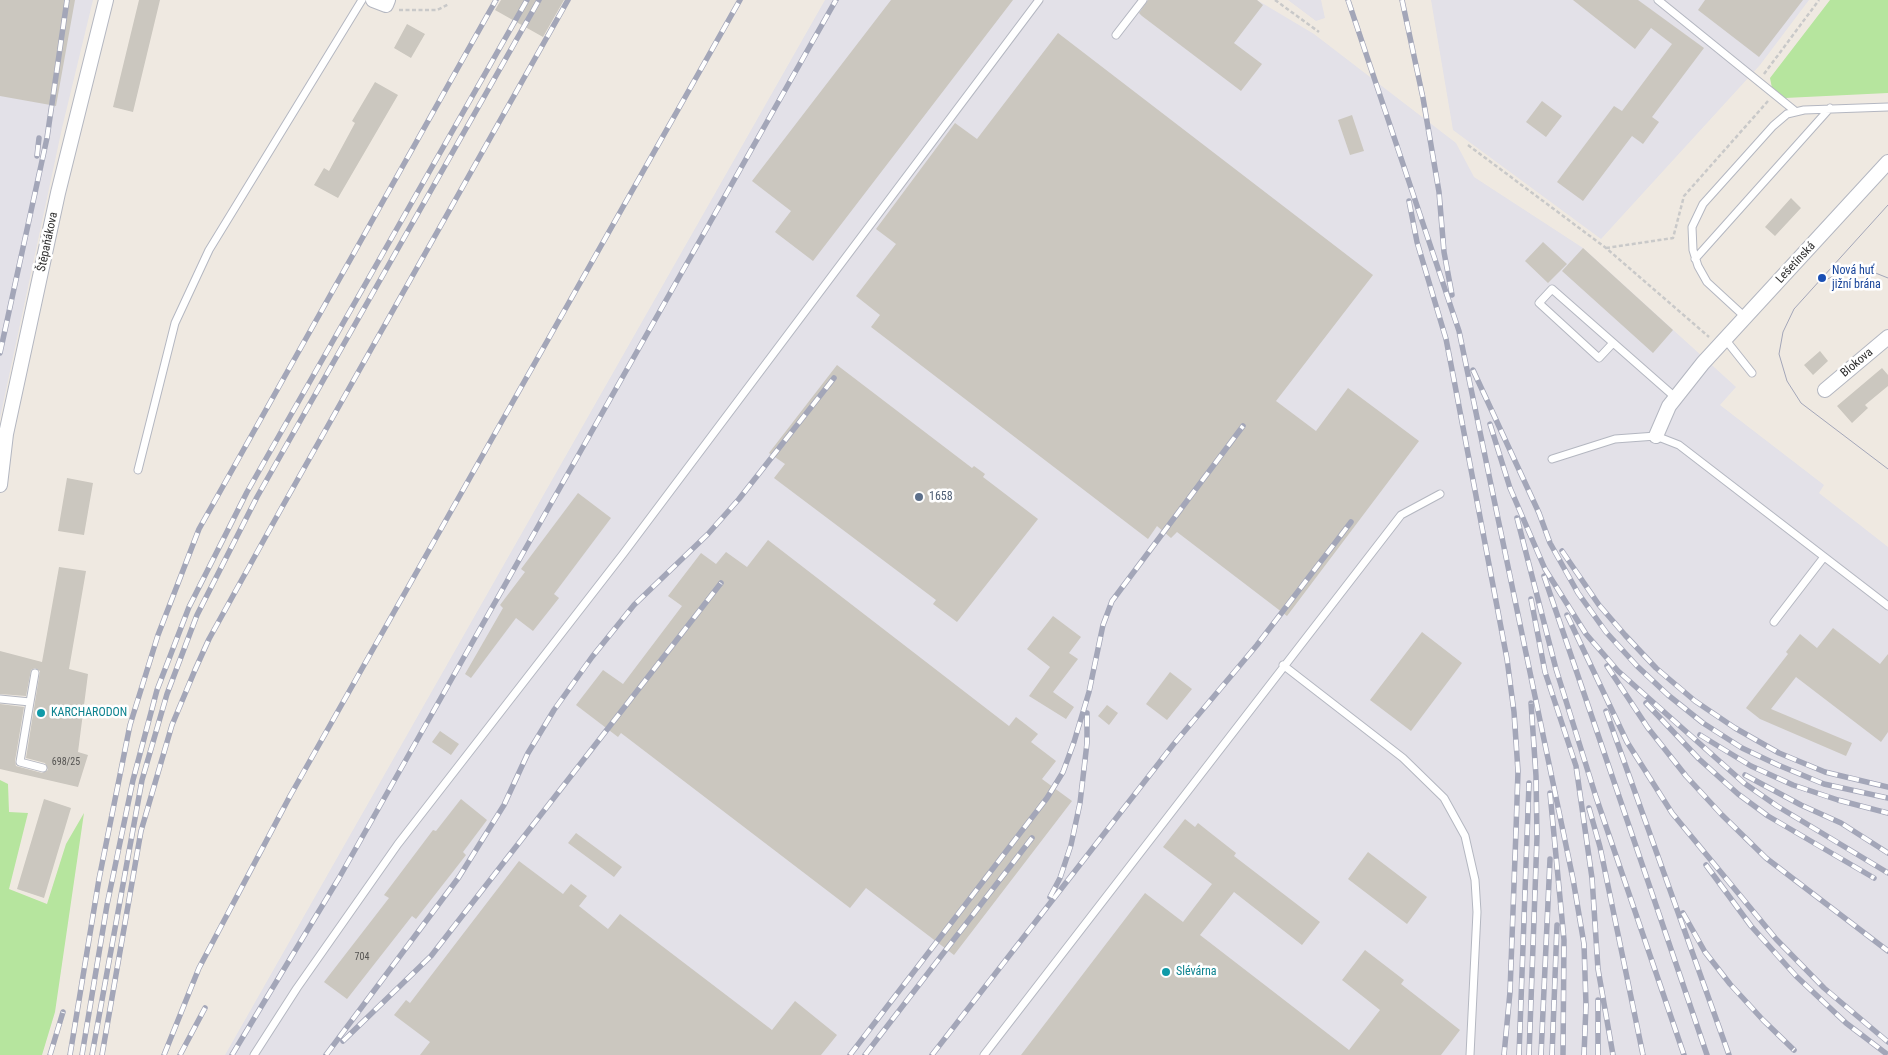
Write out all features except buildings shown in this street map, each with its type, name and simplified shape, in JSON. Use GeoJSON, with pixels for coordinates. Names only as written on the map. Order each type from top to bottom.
{"type":"FeatureCollection","features":[{"type":"Feature","properties":{"kind":"street","name":"Štěpaňákova"},"geometry":{"type":"LineString","coordinates":[[0,485],[6,434],[58,193],[106,0]]}},
{"type":"Feature","properties":{"kind":"street","name":"Lešetínská"},"geometry":{"type":"LineString","coordinates":[[1656,436],[1669,406],[1703,363],[1888,162]]}},
{"type":"Feature","properties":{"kind":"street","name":"Blokova"},"geometry":{"type":"LineString","coordinates":[[1825,390],[1888,337]]}},
{"type":"Feature","properties":{"kind":"lane"},"geometry":{"type":"LineString","coordinates":[[138,470],[175,323],[206,258],[290,115],[362,0]]}},
{"type":"Feature","properties":{"kind":"lane"},"geometry":{"type":"LineString","coordinates":[[254,1055],[297,988],[398,844],[623,554],[1040,0]]}},
{"type":"Feature","properties":{"kind":"lane"},"geometry":{"type":"LineString","coordinates":[[1116,35],[1143,0]]}},
{"type":"Feature","properties":{"kind":"lane"},"geometry":{"type":"LineString","coordinates":[[1658,0],[1795,110]]}},
{"type":"Feature","properties":{"kind":"lane"},"geometry":{"type":"LineString","coordinates":[[1745,317],[1707,282],[1696,259],[1692,227],[1703,204],[1773,126],[1795,110],[1888,107]]}},
{"type":"Feature","properties":{"kind":"lane"},"geometry":{"type":"LineString","coordinates":[[1696,259],[1830,108]]}},
{"type":"Feature","properties":{"kind":"lane"},"geometry":{"type":"LineString","coordinates":[[1614,343],[1599,358],[1539,303],[1552,289],[1614,343],[1676,398]]}},
{"type":"Feature","properties":{"kind":"lane"},"geometry":{"type":"LineString","coordinates":[[1722,342],[1752,373]]}},
{"type":"Feature","properties":{"kind":"lane"},"geometry":{"type":"LineString","coordinates":[[1552,459],[1615,439],[1656,436],[1679,445],[1888,606]]}},
{"type":"Feature","properties":{"kind":"lane"},"geometry":{"type":"LineString","coordinates":[[984,1055],[1283,665],[1401,515],[1440,494]]}},
{"type":"Feature","properties":{"kind":"lane"},"geometry":{"type":"LineString","coordinates":[[1774,622],[1824,557]]}},
{"type":"Feature","properties":{"kind":"lane"},"geometry":{"type":"LineString","coordinates":[[1283,665],[1403,758],[1444,798],[1465,836],[1474,880],[1476,912],[1470,1055]]}},
{"type":"Feature","properties":{"kind":"lane"},"geometry":{"type":"LineString","coordinates":[[35,673],[20,762],[43,768]]}},
{"type":"Feature","properties":{"kind":"lane"},"geometry":{"type":"LineString","coordinates":[[0,698],[30,702]]}},
{"type":"Feature","properties":{"kind":"path"},"geometry":{"type":"LineString","coordinates":[[1275,0],[1319,32]]}},
{"type":"Feature","properties":{"kind":"path"},"geometry":{"type":"LineString","coordinates":[[1606,248],[1673,238],[1684,196],[1768,101],[1758,81],[1818,0]]}},
{"type":"Feature","properties":{"kind":"path"},"geometry":{"type":"LineString","coordinates":[[382,2],[388,10],[415,8],[437,10],[449,4]]}},
{"type":"Feature","properties":{"kind":"path"},"geometry":{"type":"LineString","coordinates":[[1468,145],[1606,248],[1722,342]]}},
{"type":"Feature","properties":{"kind":"shaded area"},"geometry":{"type":"Polygon","coordinates":[[[0,0],[93,0],[62,128],[0,418],[0,0]]]}},
{"type":"Feature","properties":{"kind":"shaded area"},"geometry":{"type":"Polygon","coordinates":[[[825,0],[1257,0],[1314,34],[1456,143],[1474,177],[1583,248],[1736,387],[1720,405],[1824,485],[1819,493],[1888,547],[1888,1055],[225,1055],[825,0]]]}},
{"type":"Feature","properties":{"kind":"shaded area"},"geometry":{"type":"Polygon","coordinates":[[[1288,0],[1321,0],[1325,18],[1316,21],[1288,0]]]}},
{"type":"Feature","properties":{"kind":"shaded area"},"geometry":{"type":"Polygon","coordinates":[[[1431,0],[1809,0],[1760,65],[1601,239],[1453,130],[1431,0]]]}},
{"type":"Feature","properties":{"kind":"green space"},"geometry":{"type":"Polygon","coordinates":[[[1830,0],[1888,0],[1888,93],[1785,98],[1772,88],[1770,78],[1830,0]]]}},
{"type":"Feature","properties":{"kind":"green space"},"geometry":{"type":"Polygon","coordinates":[[[0,780],[8,784],[9,812],[28,813],[9,889],[47,904],[66,844],[84,813],[55,1012],[42,1055],[0,1055],[0,780]]]}},
{"type":"Feature","properties":{"kind":"tram line"},"geometry":{"type":"LineString","coordinates":[[1888,205],[1794,309],[1783,332],[1779,354],[1787,381],[1801,403],[1888,469]]}},
{"type":"Feature","properties":{"kind":"tram line"},"geometry":{"type":"LineString","coordinates":[[1821,283],[1833,276],[1858,271],[1873,272],[1888,278]]}},
{"type":"Feature","properties":{"kind":"railway"},"geometry":{"type":"LineString","coordinates":[[0,353],[47,138],[67,0]]}},
{"type":"Feature","properties":{"kind":"railway"},"geometry":{"type":"LineString","coordinates":[[70,1055],[99,879],[130,725],[158,635],[199,529],[496,0]]}},
{"type":"Feature","properties":{"kind":"railway"},"geometry":{"type":"LineString","coordinates":[[82,1055],[107,905],[133,780],[157,690],[189,607],[247,492],[527,0]]}},
{"type":"Feature","properties":{"kind":"railway"},"geometry":{"type":"LineString","coordinates":[[92,1055],[142,780],[167,694],[197,615],[257,497],[539,0]]}},
{"type":"Feature","properties":{"kind":"railway"},"geometry":{"type":"LineString","coordinates":[[102,1055],[141,831],[172,725],[195,670],[209,639],[281,509],[568,0]]}},
{"type":"Feature","properties":{"kind":"railway"},"geometry":{"type":"LineString","coordinates":[[164,1055],[199,968],[290,796],[740,0]]}},
{"type":"Feature","properties":{"kind":"railway"},"geometry":{"type":"LineString","coordinates":[[232,1055],[339,878],[836,0]]}},
{"type":"Feature","properties":{"kind":"railway"},"geometry":{"type":"LineString","coordinates":[[1348,0],[1459,331],[1573,879],[1584,944],[1586,1005],[1584,1055]]}},
{"type":"Feature","properties":{"kind":"railway"},"geometry":{"type":"LineString","coordinates":[[1402,0],[1423,98],[1439,192],[1444,252],[1452,295]]}},
{"type":"Feature","properties":{"kind":"railway"},"geometry":{"type":"LineString","coordinates":[[37,156],[39,138]]}},
{"type":"Feature","properties":{"kind":"railway"},"geometry":{"type":"LineString","coordinates":[[1409,201],[1417,242],[1446,339],[1507,659],[1514,712],[1518,771],[1510,992],[1504,1055]]}},
{"type":"Feature","properties":{"kind":"railway"},"geometry":{"type":"LineString","coordinates":[[1473,370],[1539,513],[1550,543],[1578,593],[1606,632],[1637,666],[1668,695],[1703,723],[1742,748],[1824,784],[1888,798]]}},
{"type":"Feature","properties":{"kind":"railway"},"geometry":{"type":"LineString","coordinates":[[326,1055],[459,877],[504,805],[528,753],[554,710],[592,657],[634,605],[708,534],[739,499],[834,378]]}},
{"type":"Feature","properties":{"kind":"railway"},"geometry":{"type":"LineString","coordinates":[[1490,424],[1510,488],[1545,569],[1586,634],[1618,671],[1744,783],[1777,806],[1888,873]]}},
{"type":"Feature","properties":{"kind":"railway"},"geometry":{"type":"LineString","coordinates":[[850,1055],[1047,798],[1063,772],[1074,742],[1089,692],[1103,625],[1112,601],[1243,426]]}},
{"type":"Feature","properties":{"kind":"railway"},"geometry":{"type":"LineString","coordinates":[[1517,518],[1556,669],[1596,797],[1684,1055]]}},
{"type":"Feature","properties":{"kind":"railway"},"geometry":{"type":"LineString","coordinates":[[932,1055],[1173,745],[1257,645],[1351,522]]}},
{"type":"Feature","properties":{"kind":"railway"},"geometry":{"type":"LineString","coordinates":[[1562,551],[1599,605],[1625,635],[1656,668],[1695,701],[1735,728],[1779,753],[1825,772],[1888,787]]}},
{"type":"Feature","properties":{"kind":"railway"},"geometry":{"type":"LineString","coordinates":[[1544,576],[1707,1055]]}},
{"type":"Feature","properties":{"kind":"railway"},"geometry":{"type":"LineString","coordinates":[[343,1041],[431,956],[721,583]]}},
{"type":"Feature","properties":{"kind":"railway"},"geometry":{"type":"LineString","coordinates":[[1531,599],[1545,672],[1576,766],[1592,878],[1598,969],[1613,1055]]}},
{"type":"Feature","properties":{"kind":"railway"},"geometry":{"type":"LineString","coordinates":[[1567,615],[1627,742],[1672,813],[1776,939],[1824,988],[1888,1042]]}},
{"type":"Feature","properties":{"kind":"railway"},"geometry":{"type":"LineString","coordinates":[[1607,666],[1648,728],[1686,776],[1722,815],[1766,858],[1888,951]]}},
{"type":"Feature","properties":{"kind":"railway"},"geometry":{"type":"LineString","coordinates":[[1529,1055],[1537,837],[1536,776],[1531,703]]}},
{"type":"Feature","properties":{"kind":"railway"},"geometry":{"type":"LineString","coordinates":[[1646,703],[1699,759],[1738,794],[1768,816],[1874,878]]}},
{"type":"Feature","properties":{"kind":"railway"},"geometry":{"type":"LineString","coordinates":[[1606,711],[1729,1055]]}},
{"type":"Feature","properties":{"kind":"railway"},"geometry":{"type":"LineString","coordinates":[[1050,897],[1060,878],[1071,845],[1080,803],[1087,743],[1087,713]]}},
{"type":"Feature","properties":{"kind":"railway"},"geometry":{"type":"LineString","coordinates":[[1700,735],[1751,766],[1793,785],[1838,800],[1888,813]]}},
{"type":"Feature","properties":{"kind":"railway"},"geometry":{"type":"LineString","coordinates":[[1745,775],[1801,805],[1841,823],[1888,853]]}},
{"type":"Feature","properties":{"kind":"railway"},"geometry":{"type":"LineString","coordinates":[[1519,1055],[1529,783]]}},
{"type":"Feature","properties":{"kind":"railway"},"geometry":{"type":"LineString","coordinates":[[1550,793],[1564,940],[1563,1055]]}},
{"type":"Feature","properties":{"kind":"railway"},"geometry":{"type":"LineString","coordinates":[[1589,808],[1600,847],[1643,1055]]}},
{"type":"Feature","properties":{"kind":"railway"},"geometry":{"type":"LineString","coordinates":[[865,1055],[1032,838]]}},
{"type":"Feature","properties":{"kind":"railway"},"geometry":{"type":"LineString","coordinates":[[1541,1055],[1550,859]]}},
{"type":"Feature","properties":{"kind":"railway"},"geometry":{"type":"LineString","coordinates":[[1706,865],[1751,926],[1796,976],[1846,1023],[1888,1055]]}},
{"type":"Feature","properties":{"kind":"railway"},"geometry":{"type":"LineString","coordinates":[[1683,913],[1705,952],[1730,984],[1794,1050]]}},
{"type":"Feature","properties":{"kind":"railway"},"geometry":{"type":"LineString","coordinates":[[1552,1055],[1557,925]]}},
{"type":"Feature","properties":{"kind":"railway"},"geometry":{"type":"LineString","coordinates":[[1598,1000],[1598,1055]]}},
{"type":"Feature","properties":{"kind":"railway"},"geometry":{"type":"LineString","coordinates":[[180,1055],[205,1008]]}},
{"type":"Feature","properties":{"kind":"railway"},"geometry":{"type":"LineString","coordinates":[[50,1055],[63,1012]]}},
{"type":"Feature","properties":{"kind":"place","name":"Nová huť jižní brána"},"geometry":{"type":"Point","coordinates":[1822,278]}},
{"type":"Feature","properties":{"kind":"place","name":"1658"},"geometry":{"type":"Point","coordinates":[919,497]}},
{"type":"Feature","properties":{"kind":"place","name":"KARCHARODON"},"geometry":{"type":"Point","coordinates":[41,713]}},
{"type":"Feature","properties":{"kind":"place","name":"Slévárna"},"geometry":{"type":"Point","coordinates":[1166,972]}}]}
